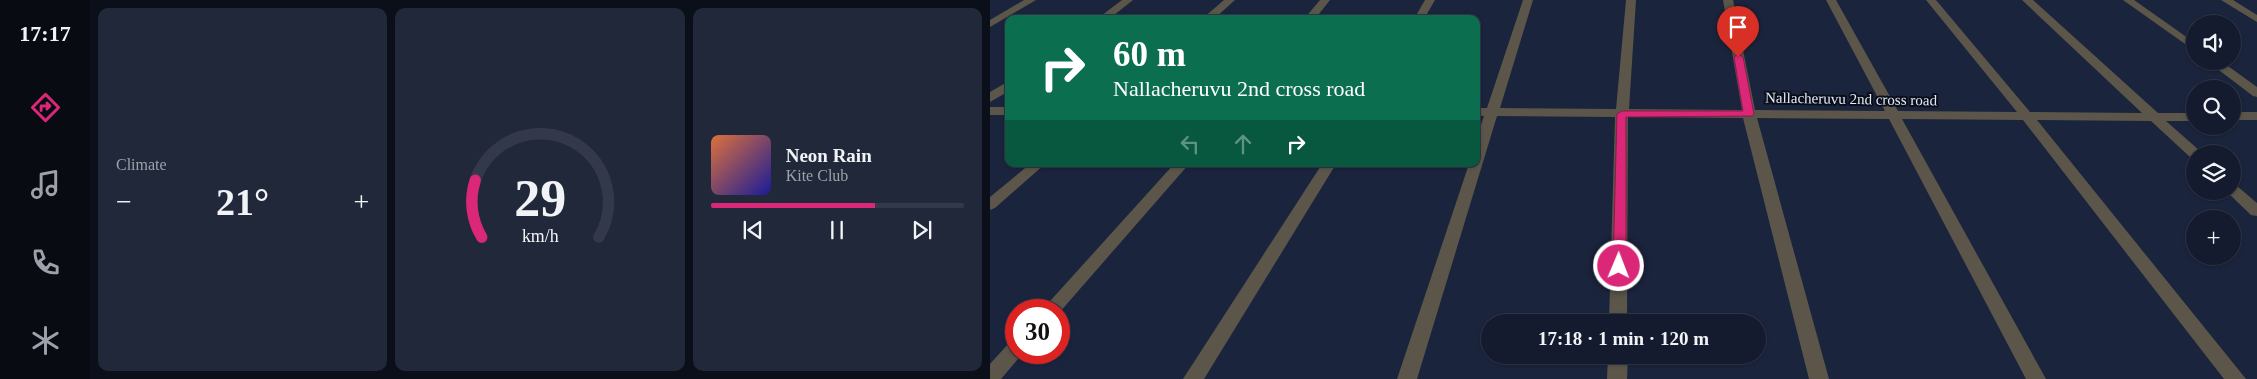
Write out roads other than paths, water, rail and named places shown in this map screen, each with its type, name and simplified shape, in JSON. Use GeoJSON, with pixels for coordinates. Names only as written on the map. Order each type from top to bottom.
{"type":"FeatureCollection","features":[{"type":"Feature","properties":{"kind":"street"},"geometry":{"type":"LineString","coordinates":[[1005,15],[1031,0]]}},
{"type":"Feature","properties":{"kind":"street"},"geometry":{"type":"LineString","coordinates":[[1107,15],[1128,0]]}},
{"type":"Feature","properties":{"kind":"street"},"geometry":{"type":"LineString","coordinates":[[1212,15],[1230,0]]}},
{"type":"Feature","properties":{"kind":"street"},"geometry":{"type":"LineString","coordinates":[[1312,15],[1325,0]]}},
{"type":"Feature","properties":{"kind":"street"},"geometry":{"type":"LineString","coordinates":[[1421,15],[1430,0]]}},
{"type":"Feature","properties":{"kind":"street"},"geometry":{"type":"LineString","coordinates":[[1480,150],[1528,0]]}},
{"type":"Feature","properties":{"kind":"street"},"geometry":{"type":"LineString","coordinates":[[1618,314],[1622,114],[1631,0]]}},
{"type":"Feature","properties":{"kind":"street"},"geometry":{"type":"LineString","coordinates":[[1728,0],[1749,114],[1819,379]]}},
{"type":"Feature","properties":{"kind":"street"},"geometry":{"type":"LineString","coordinates":[[1831,0],[1892,116],[2036,379]]}},
{"type":"Feature","properties":{"kind":"street"},"geometry":{"type":"LineString","coordinates":[[1931,0],[2026,115],[2236,379]]}},
{"type":"Feature","properties":{"kind":"street"},"geometry":{"type":"LineString","coordinates":[[2027,0],[2186,146]]}},
{"type":"Feature","properties":{"kind":"street"},"geometry":{"type":"LineString","coordinates":[[2128,0],[2186,42]]}},
{"type":"Feature","properties":{"kind":"street"},"geometry":{"type":"LineString","coordinates":[[2226,0],[2257,19]]}},
{"type":"Feature","properties":{"kind":"street"},"geometry":{"type":"LineString","coordinates":[[990,24],[1005,15]]}},
{"type":"Feature","properties":{"kind":"street"},"geometry":{"type":"LineString","coordinates":[[2225,70],[2257,93]]}},
{"type":"Feature","properties":{"kind":"street"},"geometry":{"type":"LineString","coordinates":[[990,98],[1005,87]]}},
{"type":"Feature","properties":{"kind":"street"},"geometry":{"type":"LineString","coordinates":[[990,111],[1005,111]]}},
{"type":"Feature","properties":{"kind":"street","name":"Nallacheruvu 2nd cross road"},"geometry":{"type":"LineString","coordinates":[[1480,112],[2186,117]]}},
{"type":"Feature","properties":{"kind":"street"},"geometry":{"type":"LineString","coordinates":[[2241,116],[2257,116]]}},
{"type":"Feature","properties":{"kind":"street"},"geometry":{"type":"LineString","coordinates":[[990,205],[1034,167]]}},
{"type":"Feature","properties":{"kind":"street"},"geometry":{"type":"LineString","coordinates":[[1061,299],[1179,167]]}},
{"type":"Feature","properties":{"kind":"street"},"geometry":{"type":"LineString","coordinates":[[1193,379],[1327,167]]}},
{"type":"Feature","properties":{"kind":"street"},"geometry":{"type":"LineString","coordinates":[[1406,379],[1475,167]]}},
{"type":"Feature","properties":{"kind":"street"},"geometry":{"type":"LineString","coordinates":[[2241,197],[2257,212]]}},
{"type":"Feature","properties":{"kind":"street"},"geometry":{"type":"LineString","coordinates":[[990,378],[1005,361]]}},
{"type":"Feature","properties":{"kind":"street"},"geometry":{"type":"LineString","coordinates":[[1617,379],[1618,364]]}}]}
